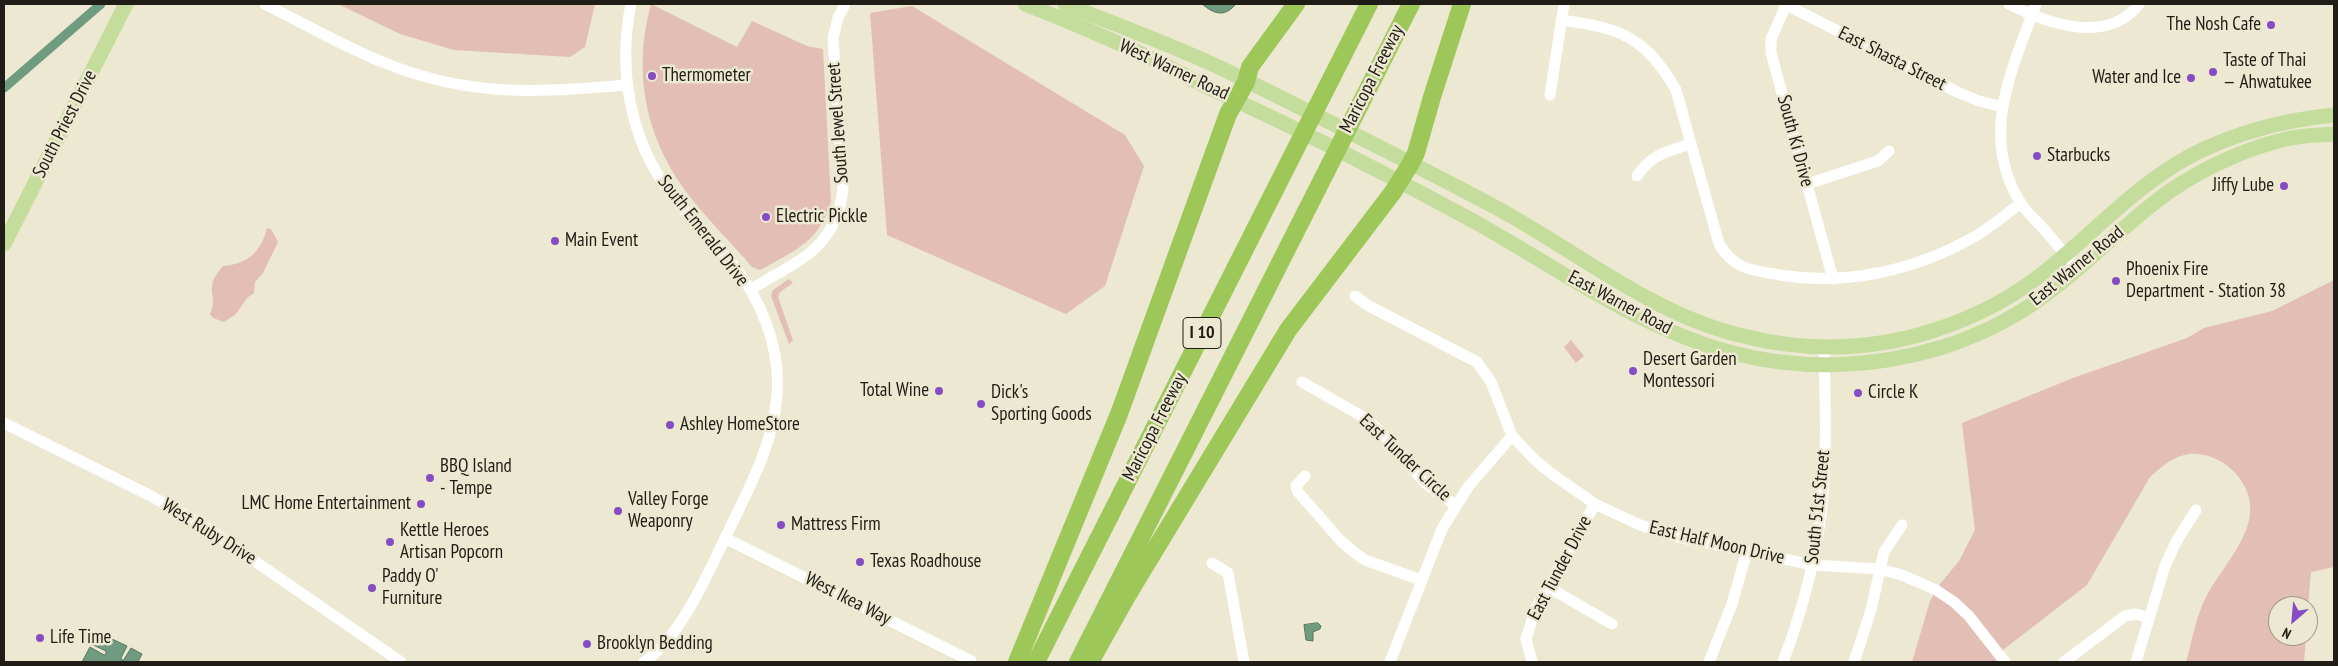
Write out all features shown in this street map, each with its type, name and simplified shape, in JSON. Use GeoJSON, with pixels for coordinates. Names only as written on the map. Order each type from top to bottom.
{"type":"FeatureCollection","features":[{"type":"Feature","properties":{"kind":"highway"},"geometry":{"type":"LineString","coordinates":[[1017,662],[1090,489],[1189,226],[1228,114],[1246,82],[1250,67],[1296,4]]}},
{"type":"Feature","properties":{"kind":"highway","name":"Maricopa Freeway"},"geometry":{"type":"LineString","coordinates":[[1036,662],[1369,4]]}},
{"type":"Feature","properties":{"kind":"highway","name":"Maricopa Freeway"},"geometry":{"type":"LineString","coordinates":[[1078,662],[1411,4]]}},
{"type":"Feature","properties":{"kind":"highway"},"geometry":{"type":"LineString","coordinates":[[1090,662],[1127,596],[1288,330],[1400,182],[1416,153],[1434,88],[1462,4]]}},
{"type":"Feature","properties":{"kind":"main road","name":"South Priest Drive"},"geometry":{"type":"LineString","coordinates":[[4,244],[126,4]]}},
{"type":"Feature","properties":{"kind":"main road","name":"West Warner Road"},"geometry":{"type":"LineString","coordinates":[[1025,4],[1119,43],[1321,141]]}},
{"type":"Feature","properties":{"kind":"main road","name":"West Warner Road"},"geometry":{"type":"LineString","coordinates":[[1065,4],[1229,72],[1328,122]]}},
{"type":"Feature","properties":{"kind":"main road","name":"East Warner Road"},"geometry":{"type":"LineString","coordinates":[[1328,122],[1498,208],[1692,321],[1737,335],[1771,342],[1824,347],[1883,344],[1935,330],[1986,309],[2011,295],[2046,271],[2145,187],[2190,156],[2223,141],[2266,126],[2334,115]]}},
{"type":"Feature","properties":{"kind":"main road","name":"East Warner Road"},"geometry":{"type":"LineString","coordinates":[[1321,141],[1500,236],[1598,294],[1687,339],[1734,354],[1770,361],[1824,365],[1886,362],[1943,347],[1994,326],[2058,286],[2157,201],[2174,189],[2230,158],[2289,138],[2334,134]]}},
{"type":"Feature","properties":{"kind":"main road"},"geometry":{"type":"LineString","coordinates":[[2145,187],[2157,201]]}},
{"type":"Feature","properties":{"kind":"main road"},"geometry":{"type":"LineString","coordinates":[[1669,330],[1676,312]]}},
{"type":"Feature","properties":{"kind":"street"},"geometry":{"type":"LineString","coordinates":[[265,4],[373,58],[437,80],[493,90],[522,92],[626,85]]}},
{"type":"Feature","properties":{"kind":"street","name":"South Emerald Drive"},"geometry":{"type":"LineString","coordinates":[[631,4],[626,43],[626,85],[641,139],[657,173],[675,199],[732,263],[760,307],[771,341],[777,394],[772,431],[765,456],[725,538],[690,606],[674,632],[644,662]]}},
{"type":"Feature","properties":{"kind":"street","name":"South Jewel Street"},"geometry":{"type":"LineString","coordinates":[[750,290],[801,259],[820,244],[832,228],[841,205],[843,190],[833,38],[838,18],[845,4]]}},
{"type":"Feature","properties":{"kind":"street"},"geometry":{"type":"LineString","coordinates":[[1550,95],[1564,4]]}},
{"type":"Feature","properties":{"kind":"street","name":"East Shasta Street"},"geometry":{"type":"LineString","coordinates":[[1786,4],[1957,92],[2003,107]]}},
{"type":"Feature","properties":{"kind":"street","name":"South Ki Drive"},"geometry":{"type":"LineString","coordinates":[[1786,4],[1771,38],[1771,53],[1833,279]]}},
{"type":"Feature","properties":{"kind":"street"},"geometry":{"type":"LineString","coordinates":[[2009,4],[2034,9],[2079,27],[2096,28],[2110,26],[2121,21],[2140,4]]}},
{"type":"Feature","properties":{"kind":"street"},"geometry":{"type":"LineString","coordinates":[[2034,9],[2003,107],[2000,136],[2002,160],[2020,203],[2077,269]]}},
{"type":"Feature","properties":{"kind":"street"},"geometry":{"type":"LineString","coordinates":[[1562,20],[1601,26],[1624,34],[1645,48],[1664,68],[1676,90],[1719,244],[1728,259],[1741,266],[1798,278],[1833,279],[1870,275],[1899,268],[1945,252],[1976,236],[2020,203]]}},
{"type":"Feature","properties":{"kind":"street"},"geometry":{"type":"LineString","coordinates":[[1637,176],[1646,163],[1656,156],[1691,144]]}},
{"type":"Feature","properties":{"kind":"street"},"geometry":{"type":"LineString","coordinates":[[1807,184],[1878,162],[1889,151]]}},
{"type":"Feature","properties":{"kind":"street","name":"East Half Moon Drive"},"geometry":{"type":"LineString","coordinates":[[1355,296],[1367,305],[1477,362],[1491,382],[1512,436],[1534,460],[1595,504],[1658,532],[1813,565],[1879,569],[1923,583],[1954,602],[1969,616],[2005,662]]}},
{"type":"Feature","properties":{"kind":"street","name":"South 51st Street"},"geometry":{"type":"LineString","coordinates":[[1783,662],[1795,631],[1813,565],[1824,482],[1824,347]]}},
{"type":"Feature","properties":{"kind":"street","name":"East Tunder Circle"},"geometry":{"type":"LineString","coordinates":[[1302,382],[1365,418],[1381,432],[1424,482],[1455,505]]}},
{"type":"Feature","properties":{"kind":"street","name":"West Ruby Drive"},"geometry":{"type":"LineString","coordinates":[[4,423],[150,496],[201,524],[401,662]]}},
{"type":"Feature","properties":{"kind":"street"},"geometry":{"type":"LineString","coordinates":[[1390,662],[1431,551],[1455,505],[1512,436]]}},
{"type":"Feature","properties":{"kind":"street"},"geometry":{"type":"LineString","coordinates":[[1305,476],[1296,486],[1298,492],[1340,540],[1365,560],[1421,580]]}},
{"type":"Feature","properties":{"kind":"street","name":"East Tunder Drive"},"geometry":{"type":"LineString","coordinates":[[1532,662],[1527,649],[1528,627],[1535,610],[1595,504]]}},
{"type":"Feature","properties":{"kind":"street"},"geometry":{"type":"LineString","coordinates":[[2136,662],[2165,566],[2176,542],[2196,510]]}},
{"type":"Feature","properties":{"kind":"street"},"geometry":{"type":"LineString","coordinates":[[1854,662],[1871,610],[1884,552],[1902,525]]}},
{"type":"Feature","properties":{"kind":"street","name":"West Ikea Way"},"geometry":{"type":"LineString","coordinates":[[725,538],[970,661]]}},
{"type":"Feature","properties":{"kind":"street"},"geometry":{"type":"LineString","coordinates":[[1709,662],[1732,604],[1747,551]]}},
{"type":"Feature","properties":{"kind":"street"},"geometry":{"type":"LineString","coordinates":[[1212,564],[1228,573],[1244,662]]}},
{"type":"Feature","properties":{"kind":"street"},"geometry":{"type":"LineString","coordinates":[[1548,587],[1612,624]]}},
{"type":"Feature","properties":{"kind":"street"},"geometry":{"type":"LineString","coordinates":[[2064,662],[2126,616],[2136,614],[2149,618]]}},
{"type":"Feature","properties":{"kind":"shaded area"},"geometry":{"type":"Polygon","coordinates":[[[338,4],[595,4],[585,47],[570,57],[454,50],[400,34],[338,4]]]}},
{"type":"Feature","properties":{"kind":"shaded area"},"geometry":{"type":"Polygon","coordinates":[[[651,4],[737,47],[752,21],[807,46],[823,49],[831,201],[820,226],[805,243],[762,269],[759,270],[752,267],[700,209],[670,168],[659,146],[651,123],[643,77],[643,53],[651,4]]]}},
{"type":"Feature","properties":{"kind":"shaded area"},"geometry":{"type":"Polygon","coordinates":[[[1202,4],[1236,4],[1228,11],[1220,13],[1202,4]]]}},
{"type":"Feature","properties":{"kind":"shaded area"},"geometry":{"type":"Polygon","coordinates":[[[912,6],[1125,135],[1144,166],[1105,286],[1066,314],[887,235],[870,13],[912,6]]]}},
{"type":"Feature","properties":{"kind":"shaded area"},"geometry":{"type":"Polygon","coordinates":[[[267,228],[271,229],[278,242],[263,273],[255,282],[254,293],[247,298],[236,314],[224,322],[213,318],[210,314],[213,302],[212,285],[215,277],[223,266],[240,263],[252,255],[261,244],[267,228]]]}},
{"type":"Feature","properties":{"kind":"shaded area"},"geometry":{"type":"Polygon","coordinates":[[[789,279],[793,283],[780,292],[778,297],[793,340],[789,344],[771,296],[773,290],[789,279]]]}},
{"type":"Feature","properties":{"kind":"shaded area"},"geometry":{"type":"Polygon","coordinates":[[[2334,280],[2334,567],[2311,572],[2309,596],[2268,596],[2268,646],[2305,646],[2304,662],[2186,662],[2203,604],[2240,543],[2248,524],[2250,511],[2249,497],[2244,485],[2227,465],[2202,455],[2189,454],[2173,460],[2150,477],[2087,585],[1999,653],[2005,662],[1912,662],[1930,601],[1940,584],[1959,561],[1975,530],[1962,423],[2073,378],[2187,338],[2204,328],[2272,311],[2334,280]]]}},
{"type":"Feature","properties":{"kind":"shaded area"},"geometry":{"type":"Polygon","coordinates":[[[1571,340],[1584,356],[1576,363],[1564,347],[1571,340]]]}},
{"type":"Feature","properties":{"kind":"shaded area"},"geometry":{"type":"Polygon","coordinates":[[[1318,623],[1321,626],[1320,629],[1313,632],[1313,641],[1306,640],[1304,625],[1318,623]]]}},
{"type":"Feature","properties":{"kind":"shaded area"},"geometry":{"type":"Polygon","coordinates":[[[97,632],[127,646],[121,658],[123,661],[131,648],[142,654],[138,662],[82,662],[90,647],[104,655],[106,654],[106,651],[91,644],[97,632]]]}},
{"type":"Feature","properties":{"kind":"waterway"},"geometry":{"type":"LineString","coordinates":[[4,88],[101,4]]}},
{"type":"Feature","properties":{"kind":"place","name":"The Nosh Cafe"},"geometry":{"type":"Point","coordinates":[2271,25]}},
{"type":"Feature","properties":{"kind":"place","name":"Taste of Thai — Ahwatukee"},"geometry":{"type":"Point","coordinates":[2213,72]}},
{"type":"Feature","properties":{"kind":"place","name":"Thermometer"},"geometry":{"type":"Point","coordinates":[652,76]}},
{"type":"Feature","properties":{"kind":"place","name":"Water and Ice"},"geometry":{"type":"Point","coordinates":[2191,78]}},
{"type":"Feature","properties":{"kind":"place","name":"Starbucks"},"geometry":{"type":"Point","coordinates":[2037,156]}},
{"type":"Feature","properties":{"kind":"place","name":"Jiffy Lube"},"geometry":{"type":"Point","coordinates":[2284,186]}},
{"type":"Feature","properties":{"kind":"place","name":"Electric Pickle"},"geometry":{"type":"Point","coordinates":[766,217]}},
{"type":"Feature","properties":{"kind":"place","name":"Main Event"},"geometry":{"type":"Point","coordinates":[555,241]}},
{"type":"Feature","properties":{"kind":"place","name":"Phoenix Fire Department - Station 38"},"geometry":{"type":"Point","coordinates":[2116,281]}},
{"type":"Feature","properties":{"kind":"place","name":"Desert Garden Montessori"},"geometry":{"type":"Point","coordinates":[1633,371]}},
{"type":"Feature","properties":{"kind":"place","name":"Total Wine"},"geometry":{"type":"Point","coordinates":[939,391]}},
{"type":"Feature","properties":{"kind":"place","name":"Circle K"},"geometry":{"type":"Point","coordinates":[1858,393]}},
{"type":"Feature","properties":{"kind":"place","name":"Dick's Sporting Goods"},"geometry":{"type":"Point","coordinates":[981,404]}},
{"type":"Feature","properties":{"kind":"place","name":"Ashley HomeStore"},"geometry":{"type":"Point","coordinates":[670,425]}},
{"type":"Feature","properties":{"kind":"place","name":"BBQ Island - Tempe"},"geometry":{"type":"Point","coordinates":[430,478]}},
{"type":"Feature","properties":{"kind":"place","name":"LMC Home Entertainment"},"geometry":{"type":"Point","coordinates":[421,504]}},
{"type":"Feature","properties":{"kind":"place","name":"Valley Forge Weaponry"},"geometry":{"type":"Point","coordinates":[618,511]}},
{"type":"Feature","properties":{"kind":"place","name":"Mattress Firm"},"geometry":{"type":"Point","coordinates":[781,525]}},
{"type":"Feature","properties":{"kind":"place","name":"Kettle Heroes Artisan Popcorn"},"geometry":{"type":"Point","coordinates":[390,542]}},
{"type":"Feature","properties":{"kind":"place","name":"Texas Roadhouse"},"geometry":{"type":"Point","coordinates":[860,562]}},
{"type":"Feature","properties":{"kind":"place","name":"Paddy O' Furniture"},"geometry":{"type":"Point","coordinates":[372,588]}},
{"type":"Feature","properties":{"kind":"place","name":"Life Time"},"geometry":{"type":"Point","coordinates":[40,638]}},
{"type":"Feature","properties":{"kind":"place","name":"Brooklyn Bedding"},"geometry":{"type":"Point","coordinates":[587,644]}}]}
